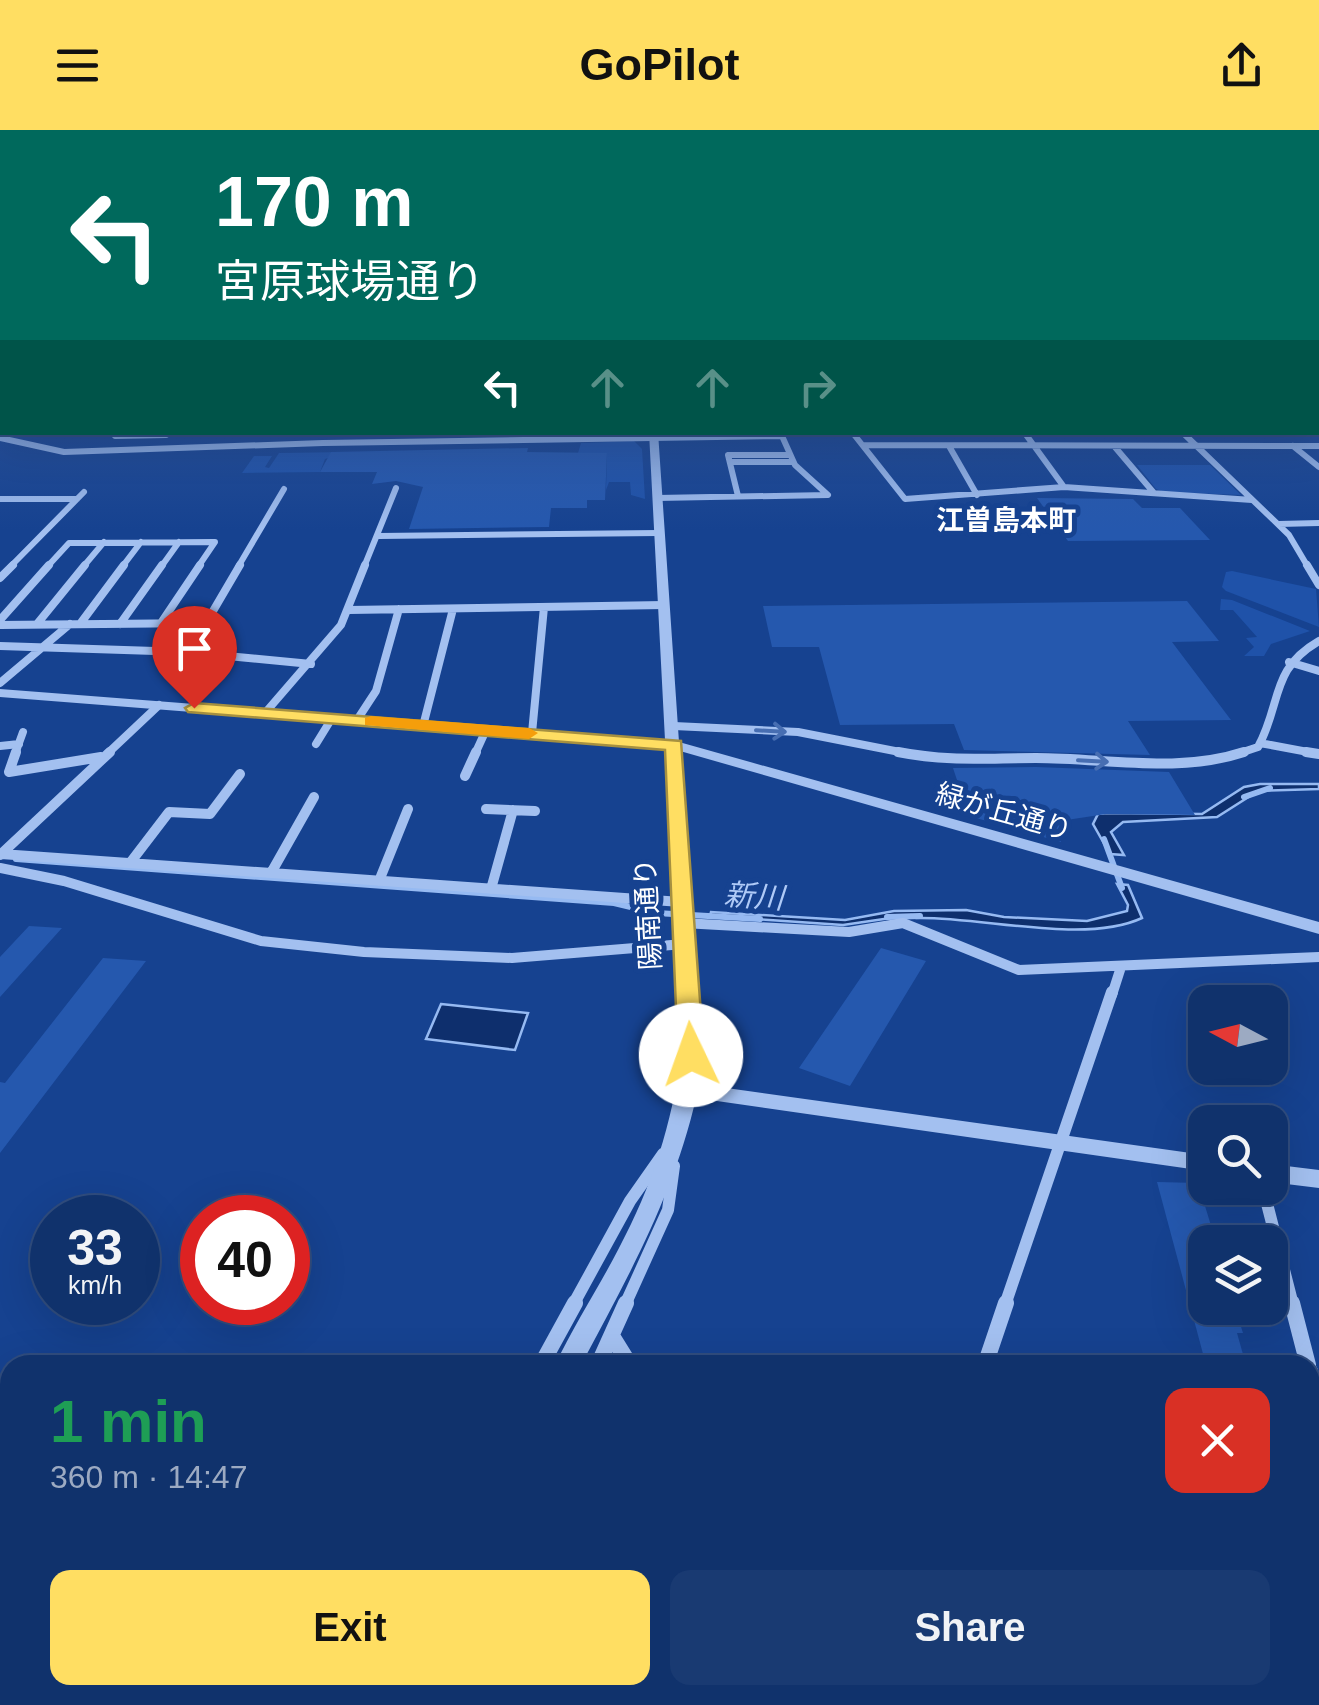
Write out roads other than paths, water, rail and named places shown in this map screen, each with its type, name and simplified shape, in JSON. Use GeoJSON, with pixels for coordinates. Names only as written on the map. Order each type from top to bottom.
{"type":"FeatureCollection","features":[{"type":"Feature","properties":{"kind":"street"},"geometry":{"type":"LineString","coordinates":[[116,435],[141,435]]}},
{"type":"Feature","properties":{"kind":"street"},"geometry":{"type":"LineString","coordinates":[[154,449],[166,435]]}},
{"type":"Feature","properties":{"kind":"street"},"geometry":{"type":"LineString","coordinates":[[323,443],[327,435]]}},
{"type":"Feature","properties":{"kind":"street"},"geometry":{"type":"LineString","coordinates":[[0,438],[58,452],[616,435]]}},
{"type":"Feature","properties":{"kind":"street","name":"陽南通り"},"geometry":{"type":"LineString","coordinates":[[573,1355],[639,1232],[678,1133],[689,1090],[691,1055],[674,726],[653,435]]}},
{"type":"Feature","properties":{"kind":"street"},"geometry":{"type":"LineString","coordinates":[[657,498],[828,495],[792,458],[781,435]]}},
{"type":"Feature","properties":{"kind":"street"},"geometry":{"type":"LineString","coordinates":[[855,435],[905,499],[1064,488],[1252,500]]}},
{"type":"Feature","properties":{"kind":"street"},"geometry":{"type":"LineString","coordinates":[[1026,435],[1064,488]]}},
{"type":"Feature","properties":{"kind":"street"},"geometry":{"type":"LineString","coordinates":[[1185,435],[1279,524],[1318,582]]}},
{"type":"Feature","properties":{"kind":"street"},"geometry":{"type":"LineString","coordinates":[[863,445],[1319,446]]}},
{"type":"Feature","properties":{"kind":"street"},"geometry":{"type":"LineString","coordinates":[[949,446],[977,495]]}},
{"type":"Feature","properties":{"kind":"street"},"geometry":{"type":"LineString","coordinates":[[1114,446],[1154,494]]}},
{"type":"Feature","properties":{"kind":"street"},"geometry":{"type":"LineString","coordinates":[[1292,446],[1319,468]]}},
{"type":"Feature","properties":{"kind":"street"},"geometry":{"type":"LineString","coordinates":[[738,496],[728,455],[792,458]]}},
{"type":"Feature","properties":{"kind":"street"},"geometry":{"type":"LineString","coordinates":[[265,713],[311,664],[349,610],[396,488]]}},
{"type":"Feature","properties":{"kind":"street"},"geometry":{"type":"LineString","coordinates":[[0,622],[206,623],[284,489]]}},
{"type":"Feature","properties":{"kind":"street"},"geometry":{"type":"LineString","coordinates":[[0,578],[84,492]]}},
{"type":"Feature","properties":{"kind":"street"},"geometry":{"type":"LineString","coordinates":[[0,499],[77,499]]}},
{"type":"Feature","properties":{"kind":"street"},"geometry":{"type":"LineString","coordinates":[[1279,524],[1319,523]]}},
{"type":"Feature","properties":{"kind":"street"},"geometry":{"type":"LineString","coordinates":[[378,536],[659,533]]}},
{"type":"Feature","properties":{"kind":"street"},"geometry":{"type":"LineString","coordinates":[[38,624],[104,542]]}},
{"type":"Feature","properties":{"kind":"street"},"geometry":{"type":"LineString","coordinates":[[80,624],[141,542]]}},
{"type":"Feature","properties":{"kind":"street"},"geometry":{"type":"LineString","coordinates":[[120,624],[179,542]]}},
{"type":"Feature","properties":{"kind":"street"},"geometry":{"type":"LineString","coordinates":[[0,622],[70,543],[215,542],[161,624]]}},
{"type":"Feature","properties":{"kind":"street"},"geometry":{"type":"LineString","coordinates":[[349,610],[664,604]]}},
{"type":"Feature","properties":{"kind":"street"},"geometry":{"type":"LineString","coordinates":[[423,726],[452,608]]}},
{"type":"Feature","properties":{"kind":"street"},"geometry":{"type":"LineString","coordinates":[[532,734],[544,608]]}},
{"type":"Feature","properties":{"kind":"street"},"geometry":{"type":"LineString","coordinates":[[357,720],[376,691],[399,609]]}},
{"type":"Feature","properties":{"kind":"street"},"geometry":{"type":"LineString","coordinates":[[0,683],[70,624]]}},
{"type":"Feature","properties":{"kind":"street"},"geometry":{"type":"LineString","coordinates":[[1260,743],[1277,686],[1294,653],[1319,642]]}},
{"type":"Feature","properties":{"kind":"street"},"geometry":{"type":"LineString","coordinates":[[0,646],[186,652],[311,664]]}},
{"type":"Feature","properties":{"kind":"street"},"geometry":{"type":"LineString","coordinates":[[1289,662],[1319,671]]}},
{"type":"Feature","properties":{"kind":"street","name":"緑が丘通り"},"geometry":{"type":"LineString","coordinates":[[0,693],[674,745],[1319,928]]}},
{"type":"Feature","properties":{"kind":"street"},"geometry":{"type":"LineString","coordinates":[[1,855],[158,706]]}},
{"type":"Feature","properties":{"kind":"street"},"geometry":{"type":"LineString","coordinates":[[316,744],[332,718]]}},
{"type":"Feature","properties":{"kind":"street"},"geometry":{"type":"LineString","coordinates":[[674,726],[798,732],[946,761],[1038,758],[1158,764],[1219,760],[1260,743],[1319,754]]}},
{"type":"Feature","properties":{"kind":"street"},"geometry":{"type":"LineString","coordinates":[[465,776],[486,730]]}},
{"type":"Feature","properties":{"kind":"street"},"geometry":{"type":"LineString","coordinates":[[22,732],[9,772],[102,757]]}},
{"type":"Feature","properties":{"kind":"street"},"geometry":{"type":"LineString","coordinates":[[0,746],[19,744]]}},
{"type":"Feature","properties":{"kind":"street"},"geometry":{"type":"LineString","coordinates":[[130,863],[170,812],[210,814],[240,774]]}},
{"type":"Feature","properties":{"kind":"street"},"geometry":{"type":"LineString","coordinates":[[271,873],[314,797]]}},
{"type":"Feature","properties":{"kind":"street"},"geometry":{"type":"LineString","coordinates":[[486,809],[536,811]]}},
{"type":"Feature","properties":{"kind":"street"},"geometry":{"type":"LineString","coordinates":[[379,881],[408,810]]}},
{"type":"Feature","properties":{"kind":"street"},"geometry":{"type":"LineString","coordinates":[[491,888],[513,810]]}},
{"type":"Feature","properties":{"kind":"street"},"geometry":{"type":"LineString","coordinates":[[0,836],[18,837]]}},
{"type":"Feature","properties":{"kind":"street"},"geometry":{"type":"LineString","coordinates":[[1,855],[681,902]]}},
{"type":"Feature","properties":{"kind":"street"},"geometry":{"type":"LineString","coordinates":[[0,868],[64,880],[261,941],[364,952],[512,958],[684,944]]}},
{"type":"Feature","properties":{"kind":"street"},"geometry":{"type":"LineString","coordinates":[[683,924],[849,932],[903,922],[1018,970],[1319,957]]}},
{"type":"Feature","properties":{"kind":"street"},"geometry":{"type":"LineString","coordinates":[[988,1355],[1121,967]]}},
{"type":"Feature","properties":{"kind":"street"},"geometry":{"type":"LineString","coordinates":[[689,1090],[1188,1162]]}},
{"type":"Feature","properties":{"kind":"street"},"geometry":{"type":"LineString","coordinates":[[603,1355],[668,1210],[678,1133]]}},
{"type":"Feature","properties":{"kind":"street"},"geometry":{"type":"LineString","coordinates":[[546,1355],[630,1200],[678,1133]]}},
{"type":"Feature","properties":{"kind":"street"},"geometry":{"type":"LineString","coordinates":[[1288,1175],[1319,1179]]}},
{"type":"Feature","properties":{"kind":"street"},"geometry":{"type":"LineString","coordinates":[[1268,1205],[1309,1355]]}},
{"type":"Feature","properties":{"kind":"street"},"geometry":{"type":"LineString","coordinates":[[612,1336],[624,1355]]}},
{"type":"Feature","properties":{"kind":"waterway","name":"新川"},"geometry":{"type":"LineString","coordinates":[[1244,797],[1270,788]]}},
{"type":"Feature","properties":{"kind":"waterway","name":"新川"},"geometry":{"type":"LineString","coordinates":[[1104,839],[1122,888]]}},
{"type":"Feature","properties":{"kind":"waterway","name":"新川"},"geometry":{"type":"LineString","coordinates":[[16,859],[614,903],[656,913],[760,919]]}},
{"type":"Feature","properties":{"kind":"waterway","name":"新川"},"geometry":{"type":"LineString","coordinates":[[887,917],[920,916]]}},
{"type":"Feature","properties":{"kind":"district","name":"江曽島本町"},"geometry":{"type":"Point","coordinates":[1006,520]}}]}
